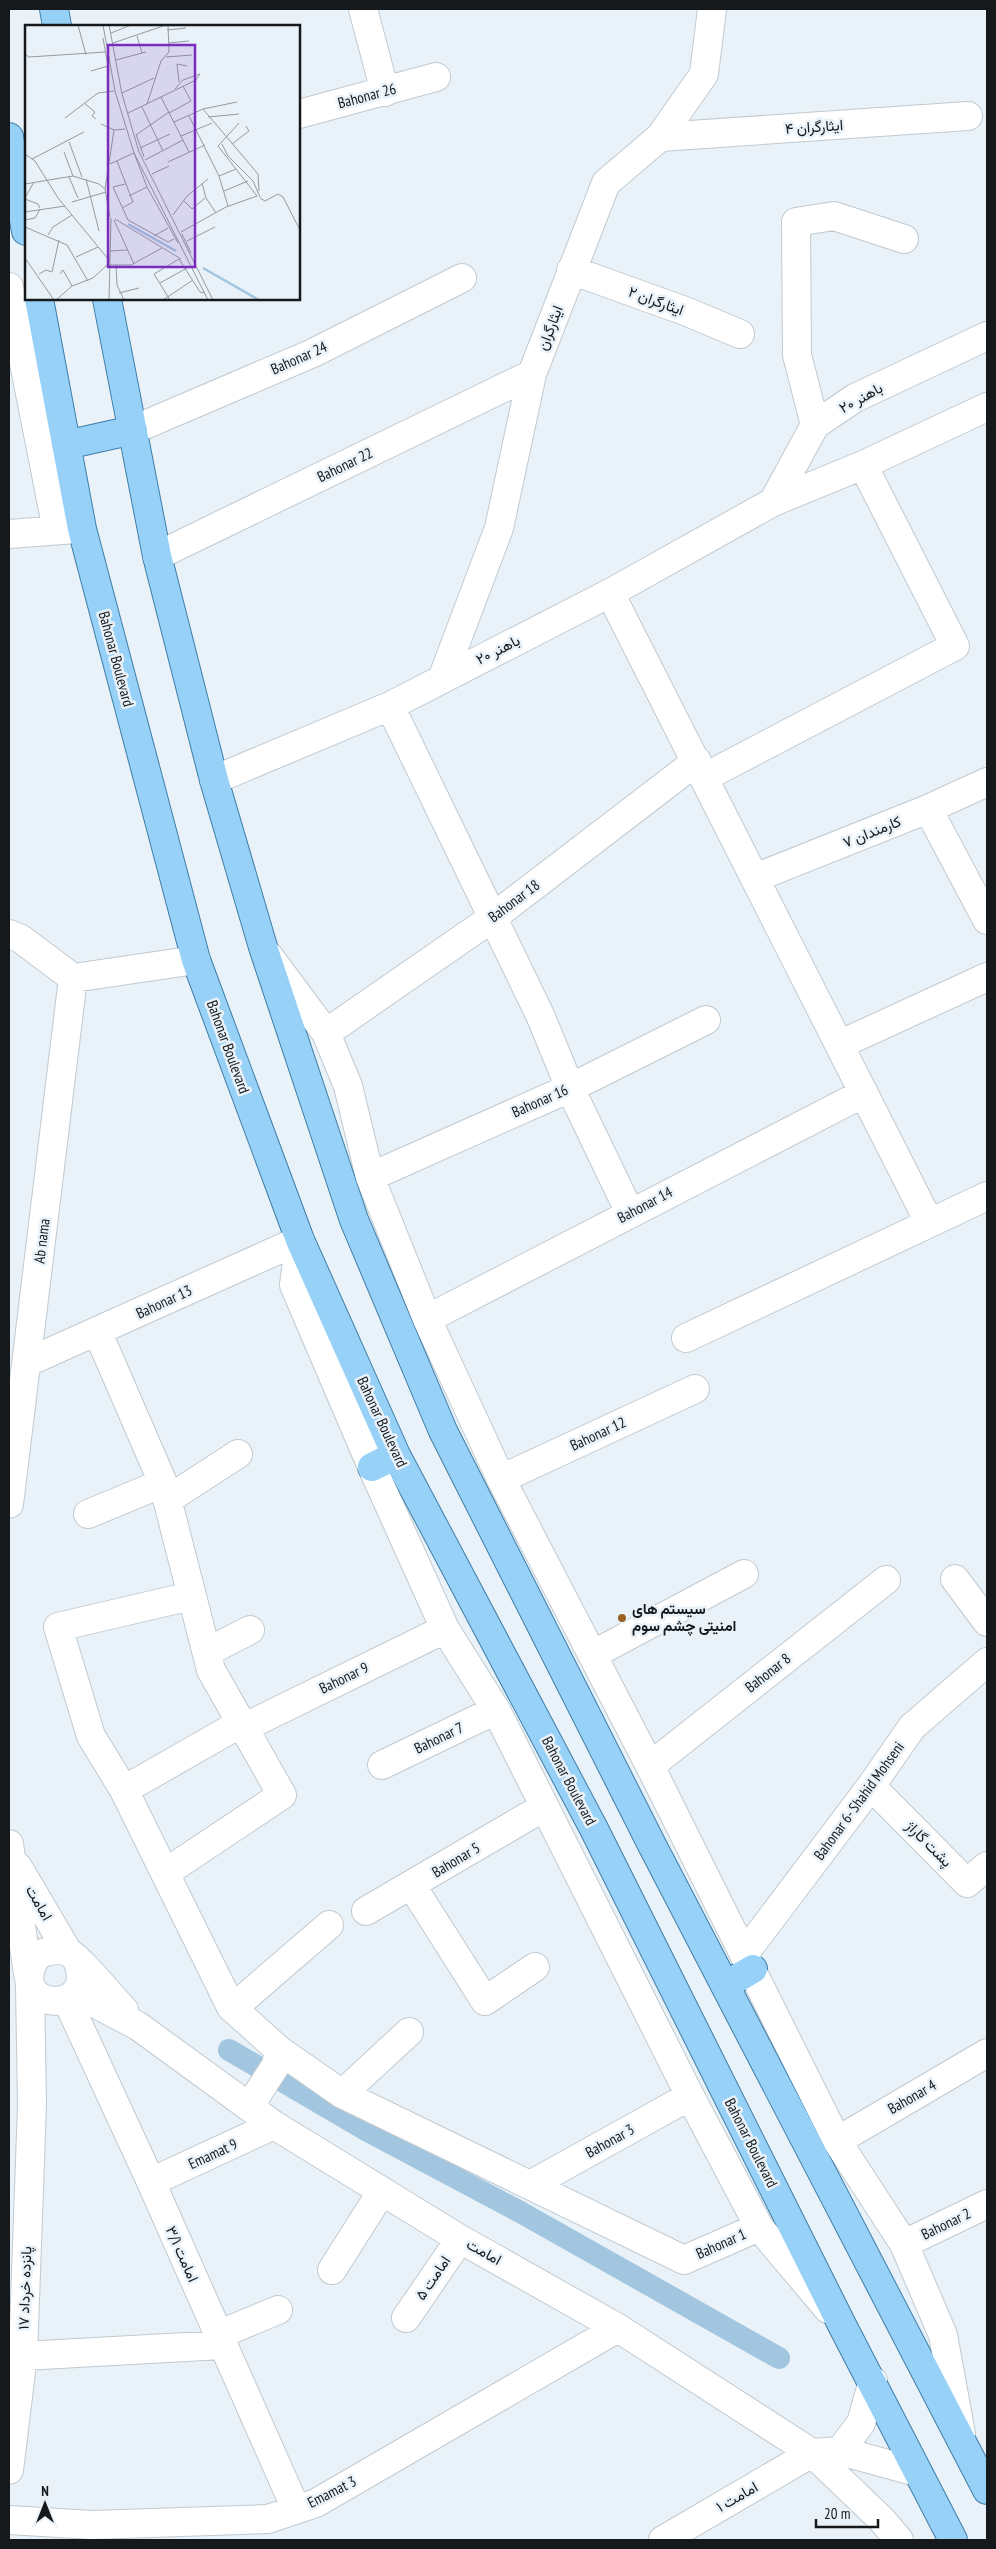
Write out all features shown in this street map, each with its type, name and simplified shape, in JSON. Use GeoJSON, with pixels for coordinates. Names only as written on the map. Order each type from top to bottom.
{"type":"FeatureCollection","features":[{"type":"Feature","properties":{"kind":"main road"},"geometry":{"type":"LineString","coordinates":[[54,9],[57,25]]}},
{"type":"Feature","properties":{"kind":"main road"},"geometry":{"type":"LineString","coordinates":[[9,137],[25,225]]}},
{"type":"Feature","properties":{"kind":"main road","name":"Bahonar Boulevard"},"geometry":{"type":"LineString","coordinates":[[39,300],[66,445],[69,530],[196,960],[300,1240],[396,1455],[594,1830],[842,2325],[873,2381],[916,2472],[953,2540]]}},
{"type":"Feature","properties":{"kind":"main road"},"geometry":{"type":"LineString","coordinates":[[107,300],[157,556],[214,780],[263,947],[354,1220],[443,1431],[652,1844],[987,2490]]}},
{"type":"Feature","properties":{"kind":"main road"},"geometry":{"type":"LineString","coordinates":[[66,445],[133,430]]}},
{"type":"Feature","properties":{"kind":"main road"},"geometry":{"type":"LineString","coordinates":[[372,1467],[396,1455]]}},
{"type":"Feature","properties":{"kind":"main road"},"geometry":{"type":"LineString","coordinates":[[594,1830],[606,1830],[618,1825],[627,1817],[633,1807]]}},
{"type":"Feature","properties":{"kind":"main road"},"geometry":{"type":"LineString","coordinates":[[612,1866],[619,1856],[629,1849],[640,1845],[652,1844]]}},
{"type":"Feature","properties":{"kind":"main road"},"geometry":{"type":"LineString","coordinates":[[726,1985],[749,1961]]}},
{"type":"Feature","properties":{"kind":"street"},"geometry":{"type":"LineString","coordinates":[[362,9],[385,92]]}},
{"type":"Feature","properties":{"kind":"street","name":"ایثارگران"},"geometry":{"type":"LineString","coordinates":[[442,679],[499,528],[532,374],[606,183],[660,137],[704,74],[712,9]]}},
{"type":"Feature","properties":{"kind":"street","name":"Bahonar 26"},"geometry":{"type":"LineString","coordinates":[[300,114],[436,78]]}},
{"type":"Feature","properties":{"kind":"street","name":"ایثارگران ۴"},"geometry":{"type":"LineString","coordinates":[[660,137],[968,116]]}},
{"type":"Feature","properties":{"kind":"street"},"geometry":{"type":"LineString","coordinates":[[815,425],[797,355],[796,222],[834,216],[904,240]]}},
{"type":"Feature","properties":{"kind":"street","name":"ایثارگران ۲"},"geometry":{"type":"LineString","coordinates":[[571,270],[685,310],[740,334]]}},
{"type":"Feature","properties":{"kind":"street","name":"Bahonar 24"},"geometry":{"type":"LineString","coordinates":[[133,430],[313,353],[462,278]]}},
{"type":"Feature","properties":{"kind":"street"},"geometry":{"type":"LineString","coordinates":[[9,287],[69,530],[9,534]]}},
{"type":"Feature","properties":{"kind":"street","name":"باهنر ۲۰"},"geometry":{"type":"LineString","coordinates":[[773,502],[815,425],[855,398],[987,336]]}},
{"type":"Feature","properties":{"kind":"street","name":"Bahonar 22"},"geometry":{"type":"LineString","coordinates":[[157,556],[532,374]]}},
{"type":"Feature","properties":{"kind":"street","name":"باهنر ۲۰"},"geometry":{"type":"LineString","coordinates":[[214,780],[390,706],[610,592],[773,502],[863,465],[987,407]]}},
{"type":"Feature","properties":{"kind":"street","name":"Bahonar 18"},"geometry":{"type":"LineString","coordinates":[[326,1033],[492,918],[701,769],[955,646],[863,465]]}},
{"type":"Feature","properties":{"kind":"street"},"geometry":{"type":"LineString","coordinates":[[610,592],[841,1044],[929,1222]]}},
{"type":"Feature","properties":{"kind":"street"},"geometry":{"type":"LineString","coordinates":[[390,706],[540,1015],[570,1088],[630,1213]]}},
{"type":"Feature","properties":{"kind":"street","name":"کارمندان ۷"},"geometry":{"type":"LineString","coordinates":[[755,878],[928,810],[987,782]]}},
{"type":"Feature","properties":{"kind":"street"},"geometry":{"type":"LineString","coordinates":[[928,810],[987,920]]}},
{"type":"Feature","properties":{"kind":"street"},"geometry":{"type":"LineString","coordinates":[[9,934],[21,939],[73,978],[196,960]]}},
{"type":"Feature","properties":{"kind":"street"},"geometry":{"type":"LineString","coordinates":[[263,947],[326,1033],[348,1086],[370,1177],[427,1319],[501,1478],[749,1961],[837,2141],[904,2244],[943,2335],[963,2445]]}},
{"type":"Feature","properties":{"kind":"street"},"geometry":{"type":"LineString","coordinates":[[841,1044],[987,977]]}},
{"type":"Feature","properties":{"kind":"street","name":"Ab nama"},"geometry":{"type":"LineString","coordinates":[[9,1504],[28,1362],[73,978]]}},
{"type":"Feature","properties":{"kind":"street","name":"Bahonar 16"},"geometry":{"type":"LineString","coordinates":[[370,1177],[570,1088],[706,1020]]}},
{"type":"Feature","properties":{"kind":"street","name":"Bahonar 14"},"geometry":{"type":"LineString","coordinates":[[427,1319],[864,1093]]}},
{"type":"Feature","properties":{"kind":"street"},"geometry":{"type":"LineString","coordinates":[[686,1338],[987,1196]]}},
{"type":"Feature","properties":{"kind":"street"},"geometry":{"type":"LineString","coordinates":[[300,1240],[294,1285],[372,1467],[445,1629],[496,1710],[690,2096],[759,2227],[842,2325]]}},
{"type":"Feature","properties":{"kind":"street","name":"Bahonar 13"},"geometry":{"type":"LineString","coordinates":[[28,1362],[98,1333],[300,1240]]}},
{"type":"Feature","properties":{"kind":"street"},"geometry":{"type":"LineString","coordinates":[[98,1333],[165,1492],[211,1670],[282,1795],[165,1873]]}},
{"type":"Feature","properties":{"kind":"street","name":"Bahonar 12"},"geometry":{"type":"LineString","coordinates":[[501,1478],[695,1389]]}},
{"type":"Feature","properties":{"kind":"street"},"geometry":{"type":"LineString","coordinates":[[88,1514],[165,1492],[238,1454]]}},
{"type":"Feature","properties":{"kind":"street"},"geometry":{"type":"LineString","coordinates":[[592,1655],[744,1574]]}},
{"type":"Feature","properties":{"kind":"street"},"geometry":{"type":"LineString","coordinates":[[955,1579],[987,1622]]}},
{"type":"Feature","properties":{"kind":"street","name":"Bahonar 8"},"geometry":{"type":"LineString","coordinates":[[650,1766],[886,1580]]}},
{"type":"Feature","properties":{"kind":"street"},"geometry":{"type":"LineString","coordinates":[[191,1596],[58,1627],[91,1736],[124,1790],[233,2008],[273,2066],[342,2094],[530,2185]]}},
{"type":"Feature","properties":{"kind":"street","name":"Bahonar 9"},"geometry":{"type":"LineString","coordinates":[[124,1790],[242,1726],[445,1629]]}},
{"type":"Feature","properties":{"kind":"street"},"geometry":{"type":"LineString","coordinates":[[207,1652],[250,1630]]}},
{"type":"Feature","properties":{"kind":"street","name":"Bahonar 6- Shahid Mohseni"},"geometry":{"type":"LineString","coordinates":[[749,1961],[912,1727],[987,1662]]}},
{"type":"Feature","properties":{"kind":"street","name":"Bahonar 7"},"geometry":{"type":"LineString","coordinates":[[382,1766],[496,1710]]}},
{"type":"Feature","properties":{"kind":"street","name":"پشت گاراژ"},"geometry":{"type":"LineString","coordinates":[[871,1786],[967,1883],[987,1866]]}},
{"type":"Feature","properties":{"kind":"street","name":"Bahonar 5"},"geometry":{"type":"LineString","coordinates":[[366,1911],[412,1886],[544,1807]]}},
{"type":"Feature","properties":{"kind":"street","name":"امامت"},"geometry":{"type":"LineString","coordinates":[[9,1851],[72,1956],[138,2026],[274,2125],[460,2239],[618,2328],[812,2453],[882,2520],[899,2540]]}},
{"type":"Feature","properties":{"kind":"street","name":"امامت"},"geometry":{"type":"LineString","coordinates":[[9,1851],[29,1980]]}},
{"type":"Feature","properties":{"kind":"street"},"geometry":{"type":"LineString","coordinates":[[412,1886],[485,2001],[535,1967]]}},
{"type":"Feature","properties":{"kind":"street"},"geometry":{"type":"LineString","coordinates":[[233,2008],[329,1925]]}},
{"type":"Feature","properties":{"kind":"street"},"geometry":{"type":"LineString","coordinates":[[54,1949],[72,1956],[81,1971],[81,1982],[66,1998],[45,2000],[36,1994],[29,1980],[32,1962],[42,1953],[54,1949]]}},
{"type":"Feature","properties":{"kind":"street","name":"پانزده خرداد ۱۷"},"geometry":{"type":"LineString","coordinates":[[29,1980],[19,2054],[32,2105]]}},
{"type":"Feature","properties":{"kind":"street","name":"امامت"},"geometry":{"type":"LineString","coordinates":[[66,1998],[138,2026]]}},
{"type":"Feature","properties":{"kind":"street","name":"پانزده خرداد ۱۷"},"geometry":{"type":"LineString","coordinates":[[9,2467],[23,2356],[19,2202],[32,2105],[66,1998]]}},
{"type":"Feature","properties":{"kind":"street","name":"امامت ۳/۱"},"geometry":{"type":"LineString","coordinates":[[66,1998],[151,2182],[296,2509]]}},
{"type":"Feature","properties":{"kind":"street"},"geometry":{"type":"LineString","coordinates":[[342,2094],[409,2032]]}},
{"type":"Feature","properties":{"kind":"street","name":"Bahonar 4"},"geometry":{"type":"LineString","coordinates":[[837,2141],[987,2053]]}},
{"type":"Feature","properties":{"kind":"street"},"geometry":{"type":"LineString","coordinates":[[249,2107],[273,2066]]}},
{"type":"Feature","properties":{"kind":"street","name":"Bahonar 3"},"geometry":{"type":"LineString","coordinates":[[530,2185],[690,2096]]}},
{"type":"Feature","properties":{"kind":"street","name":"Emamat 9"},"geometry":{"type":"LineString","coordinates":[[151,2182],[274,2125]]}},
{"type":"Feature","properties":{"kind":"street","name":"Bahonar 1"},"geometry":{"type":"LineString","coordinates":[[530,2185],[684,2260],[759,2227]]}},
{"type":"Feature","properties":{"kind":"street"},"geometry":{"type":"LineString","coordinates":[[332,2270],[382,2191]]}},
{"type":"Feature","properties":{"kind":"street","name":"Bahonar 2"},"geometry":{"type":"LineString","coordinates":[[904,2244],[987,2204]]}},
{"type":"Feature","properties":{"kind":"street","name":"امامت ۵"},"geometry":{"type":"LineString","coordinates":[[406,2318],[460,2239]]}},
{"type":"Feature","properties":{"kind":"street"},"geometry":{"type":"LineString","coordinates":[[23,2356],[220,2340],[278,2310]]}},
{"type":"Feature","properties":{"kind":"street","name":"Emamat 3"},"geometry":{"type":"LineString","coordinates":[[9,2520],[93,2532],[268,2519],[316,2503],[618,2328]]}},
{"type":"Feature","properties":{"kind":"street"},"geometry":{"type":"LineString","coordinates":[[840,2451],[861,2423],[873,2381]]}},
{"type":"Feature","properties":{"kind":"street"},"geometry":{"type":"LineString","coordinates":[[812,2453],[840,2451],[916,2472]]}},
{"type":"Feature","properties":{"kind":"street","name":"امامت ۱"},"geometry":{"type":"LineString","coordinates":[[663,2540],[812,2453]]}},
{"type":"Feature","properties":{"kind":"waterway"},"geometry":{"type":"LineString","coordinates":[[229,2050],[366,2130],[522,2213],[779,2358]]}},
{"type":"Feature","properties":{"kind":"place","name":"سیستم های امنیتی چشم سوم"},"geometry":{"type":"Point","coordinates":[622,1618]}}]}
